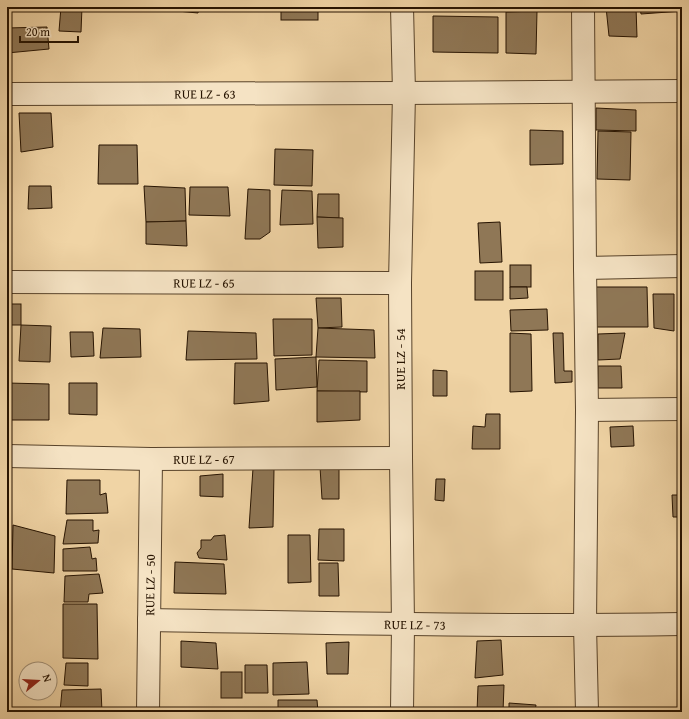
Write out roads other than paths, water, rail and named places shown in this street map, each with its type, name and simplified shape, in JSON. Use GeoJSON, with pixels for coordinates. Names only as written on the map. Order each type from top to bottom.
{"type":"FeatureCollection","features":[{"type":"Feature","properties":{"kind":"street","name":"RUE LZ - 54"},"geometry":{"type":"LineString","coordinates":[[402,7],[404,94],[400,283],[400,458],[403,625],[402,712]]}},
{"type":"Feature","properties":{"kind":"street"},"geometry":{"type":"LineString","coordinates":[[583,7],[587,410],[585,625],[587,712]]}},
{"type":"Feature","properties":{"kind":"street","name":"RUE LZ - 63"},"geometry":{"type":"LineString","coordinates":[[7,94],[404,94],[682,91]]}},
{"type":"Feature","properties":{"kind":"street"},"geometry":{"type":"LineString","coordinates":[[585,268],[682,266]]}},
{"type":"Feature","properties":{"kind":"street","name":"RUE LZ - 65"},"geometry":{"type":"LineString","coordinates":[[7,282],[400,283]]}},
{"type":"Feature","properties":{"kind":"street"},"geometry":{"type":"LineString","coordinates":[[587,410],[682,409]]}},
{"type":"Feature","properties":{"kind":"street","name":"RUE LZ - 67"},"geometry":{"type":"LineString","coordinates":[[7,456],[151,458],[400,458]]}},
{"type":"Feature","properties":{"kind":"street","name":"RUE LZ - 50"},"geometry":{"type":"LineString","coordinates":[[148,712],[151,458]]}},
{"type":"Feature","properties":{"kind":"street","name":"RUE LZ - 73"},"geometry":{"type":"LineString","coordinates":[[149,620],[403,625],[682,624]]}}]}
